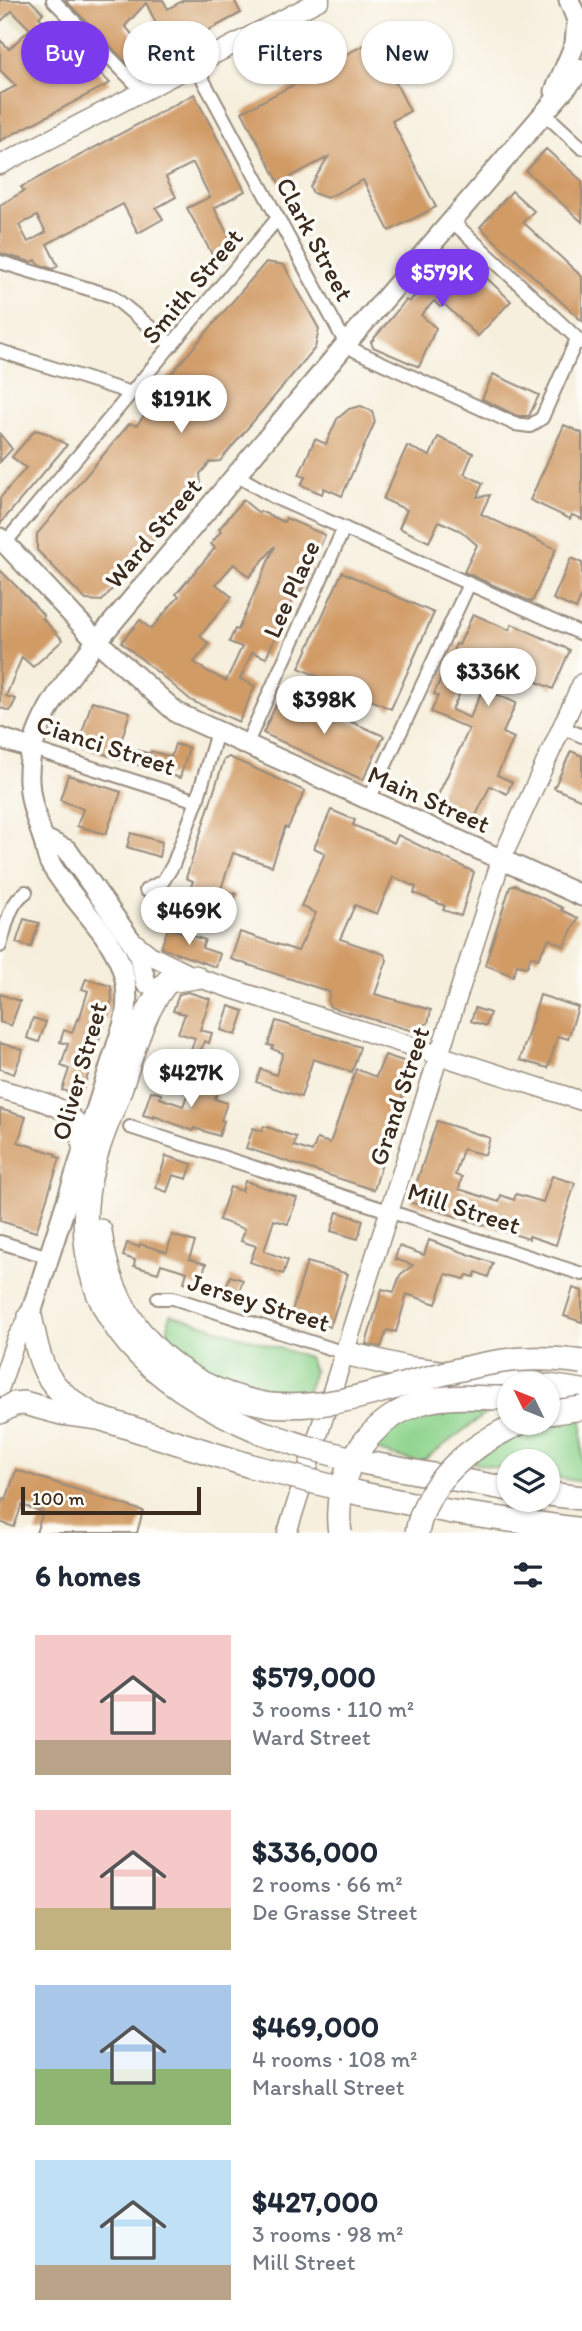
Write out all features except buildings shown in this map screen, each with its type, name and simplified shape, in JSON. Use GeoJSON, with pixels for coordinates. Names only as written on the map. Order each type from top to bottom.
{"type":"FeatureCollection","features":[{"type":"Feature","properties":{"kind":"highway"},"geometry":{"type":"LineString","coordinates":[[195,977],[168,981],[157,995],[104,1132],[87,1191],[85,1219],[89,1263],[94,1285],[107,1313],[122,1338],[136,1354],[166,1380],[211,1409],[261,1432],[368,1463],[497,1487]]}},
{"type":"Feature","properties":{"kind":"highway"},"geometry":{"type":"LineString","coordinates":[[142,1029],[146,1011],[146,982]]}},
{"type":"Feature","properties":{"kind":"highway"},"geometry":{"type":"LineString","coordinates":[[104,1132],[100,1236],[110,1279],[126,1311],[153,1346],[187,1375],[235,1398],[270,1405],[326,1405],[490,1363],[531,1359],[582,1362]]}},
{"type":"Feature","properties":{"kind":"highway"},"geometry":{"type":"LineString","coordinates":[[30,1316],[40,1360],[48,1377],[68,1400],[99,1418]]}},
{"type":"Feature","properties":{"kind":"highway"},"geometry":{"type":"LineString","coordinates":[[345,1353],[406,1368],[497,1379]]}},
{"type":"Feature","properties":{"kind":"highway"},"geometry":{"type":"LineString","coordinates":[[560,1388],[582,1391]]}},
{"type":"Feature","properties":{"kind":"highway"},"geometry":{"type":"LineString","coordinates":[[340,1533],[339,1504],[347,1470],[361,1445],[380,1425],[404,1410],[430,1400],[451,1397],[497,1399]]}},
{"type":"Feature","properties":{"kind":"highway"},"geometry":{"type":"LineString","coordinates":[[0,1412],[14,1404],[24,1403],[61,1413],[99,1418],[251,1466],[358,1493],[452,1512],[582,1530]]}},
{"type":"Feature","properties":{"kind":"highway"},"geometry":{"type":"LineString","coordinates":[[560,1411],[582,1408]]}},
{"type":"Feature","properties":{"kind":"highway"},"geometry":{"type":"LineString","coordinates":[[560,1409],[582,1413]]}},
{"type":"Feature","properties":{"kind":"highway"},"geometry":{"type":"LineString","coordinates":[[416,1533],[428,1499],[450,1469],[482,1443],[497,1435]]}},
{"type":"Feature","properties":{"kind":"highway"},"geometry":{"type":"LineString","coordinates":[[560,1495],[582,1498]]}},
{"type":"Feature","properties":{"kind":"main road"},"geometry":{"type":"LineString","coordinates":[[219,53],[320,0]]}},
{"type":"Feature","properties":{"kind":"main road"},"geometry":{"type":"LineString","coordinates":[[544,113],[575,44],[577,20],[569,0]]}},
{"type":"Feature","properties":{"kind":"main road","name":"Ward Street"},"geometry":{"type":"LineString","coordinates":[[43,838],[30,795],[29,778],[33,749],[54,698],[97,641],[236,475],[582,69]]}},
{"type":"Feature","properties":{"kind":"main road"},"geometry":{"type":"LineString","coordinates":[[0,165],[159,84]]}},
{"type":"Feature","properties":{"kind":"main road","name":"Main Street"},"geometry":{"type":"LineString","coordinates":[[3,540],[97,641],[167,705],[191,721],[582,896]]}},
{"type":"Feature","properties":{"kind":"main road","name":"Grand Street"},"geometry":{"type":"LineString","coordinates":[[287,1533],[502,860],[582,682]]}},
{"type":"Feature","properties":{"kind":"main road","name":"Cianci Street"},"geometry":{"type":"LineString","coordinates":[[0,738],[33,749]]}},
{"type":"Feature","properties":{"kind":"main road"},"geometry":{"type":"LineString","coordinates":[[43,838],[67,850],[130,939],[138,953],[146,982]]}},
{"type":"Feature","properties":{"kind":"main road","name":"Oliver Street"},"geometry":{"type":"LineString","coordinates":[[0,1387],[16,1339],[30,1316],[126,1016],[127,987],[119,958],[50,862],[43,838]]}},
{"type":"Feature","properties":{"kind":"main road"},"geometry":{"type":"LineString","coordinates":[[130,939],[150,955],[195,977],[582,1101]]}},
{"type":"Feature","properties":{"kind":"main road"},"geometry":{"type":"LineString","coordinates":[[0,1089],[70,1114],[78,1125],[82,1154]]}},
{"type":"Feature","properties":{"kind":"street"},"geometry":{"type":"LineString","coordinates":[[53,0],[144,92]]}},
{"type":"Feature","properties":{"kind":"street","name":"Clark Street"},"geometry":{"type":"LineString","coordinates":[[205,84],[346,344]]}},
{"type":"Feature","properties":{"kind":"street"},"geometry":{"type":"LineString","coordinates":[[544,113],[582,148]]}},
{"type":"Feature","properties":{"kind":"street","name":"Smith Street"},"geometry":{"type":"LineString","coordinates":[[3,540],[278,218]]}},
{"type":"Feature","properties":{"kind":"street"},"geometry":{"type":"LineString","coordinates":[[346,344],[366,357],[515,424],[530,426],[542,418],[580,341],[452,221]]}},
{"type":"Feature","properties":{"kind":"street"},"geometry":{"type":"LineString","coordinates":[[0,262],[112,296],[172,345]]}},
{"type":"Feature","properties":{"kind":"street"},"geometry":{"type":"LineString","coordinates":[[0,351],[131,393]]}},
{"type":"Feature","properties":{"kind":"street"},"geometry":{"type":"LineString","coordinates":[[236,475],[276,498],[582,634]]}},
{"type":"Feature","properties":{"kind":"street","name":"Lee Place"},"geometry":{"type":"LineString","coordinates":[[246,745],[344,528]]}},
{"type":"Feature","properties":{"kind":"street"},"geometry":{"type":"LineString","coordinates":[[369,800],[469,584]]}},
{"type":"Feature","properties":{"kind":"street"},"geometry":{"type":"LineString","coordinates":[[562,727],[582,736]]}},
{"type":"Feature","properties":{"kind":"street"},"geometry":{"type":"LineString","coordinates":[[146,890],[163,881],[169,874],[197,801],[217,732]]}},
{"type":"Feature","properties":{"kind":"street","name":"Cianci Street"},"geometry":{"type":"LineString","coordinates":[[33,749],[197,801]]}},
{"type":"Feature","properties":{"kind":"street"},"geometry":{"type":"LineString","coordinates":[[0,946],[13,906],[19,896],[26,892]]}},
{"type":"Feature","properties":{"kind":"street","name":"Mill Street"},"geometry":{"type":"LineString","coordinates":[[130,1127],[582,1274]]}},
{"type":"Feature","properties":{"kind":"street"},"geometry":{"type":"LineString","coordinates":[[0,1242],[49,1257]]}},
{"type":"Feature","properties":{"kind":"street","name":"Jersey Street"},"geometry":{"type":"LineString","coordinates":[[158,1298],[173,1298],[345,1353]]}},
{"type":"Feature","properties":{"kind":"shaded area"},"geometry":{"type":"Polygon","coordinates":[[[0,0],[40,0],[49,9],[36,21],[21,21],[21,30],[0,11],[0,0]]]}},
{"type":"Feature","properties":{"kind":"green space"},"geometry":{"type":"Polygon","coordinates":[[[170,1314],[308,1357],[314,1371],[305,1397],[247,1387],[208,1372],[167,1339],[170,1314]]]}},
{"type":"Feature","properties":{"kind":"green space"},"geometry":{"type":"Polygon","coordinates":[[[439,1406],[492,1409],[420,1463],[368,1448],[388,1425],[439,1406]]]}},
{"type":"Feature","properties":{"kind":"green space"},"geometry":{"type":"Polygon","coordinates":[[[571,1417],[582,1420],[582,1482],[560,1478],[560,1449],[497,1449],[497,1468],[473,1463],[478,1453],[516,1435],[560,1435],[560,1420],[571,1417]]]}}]}
